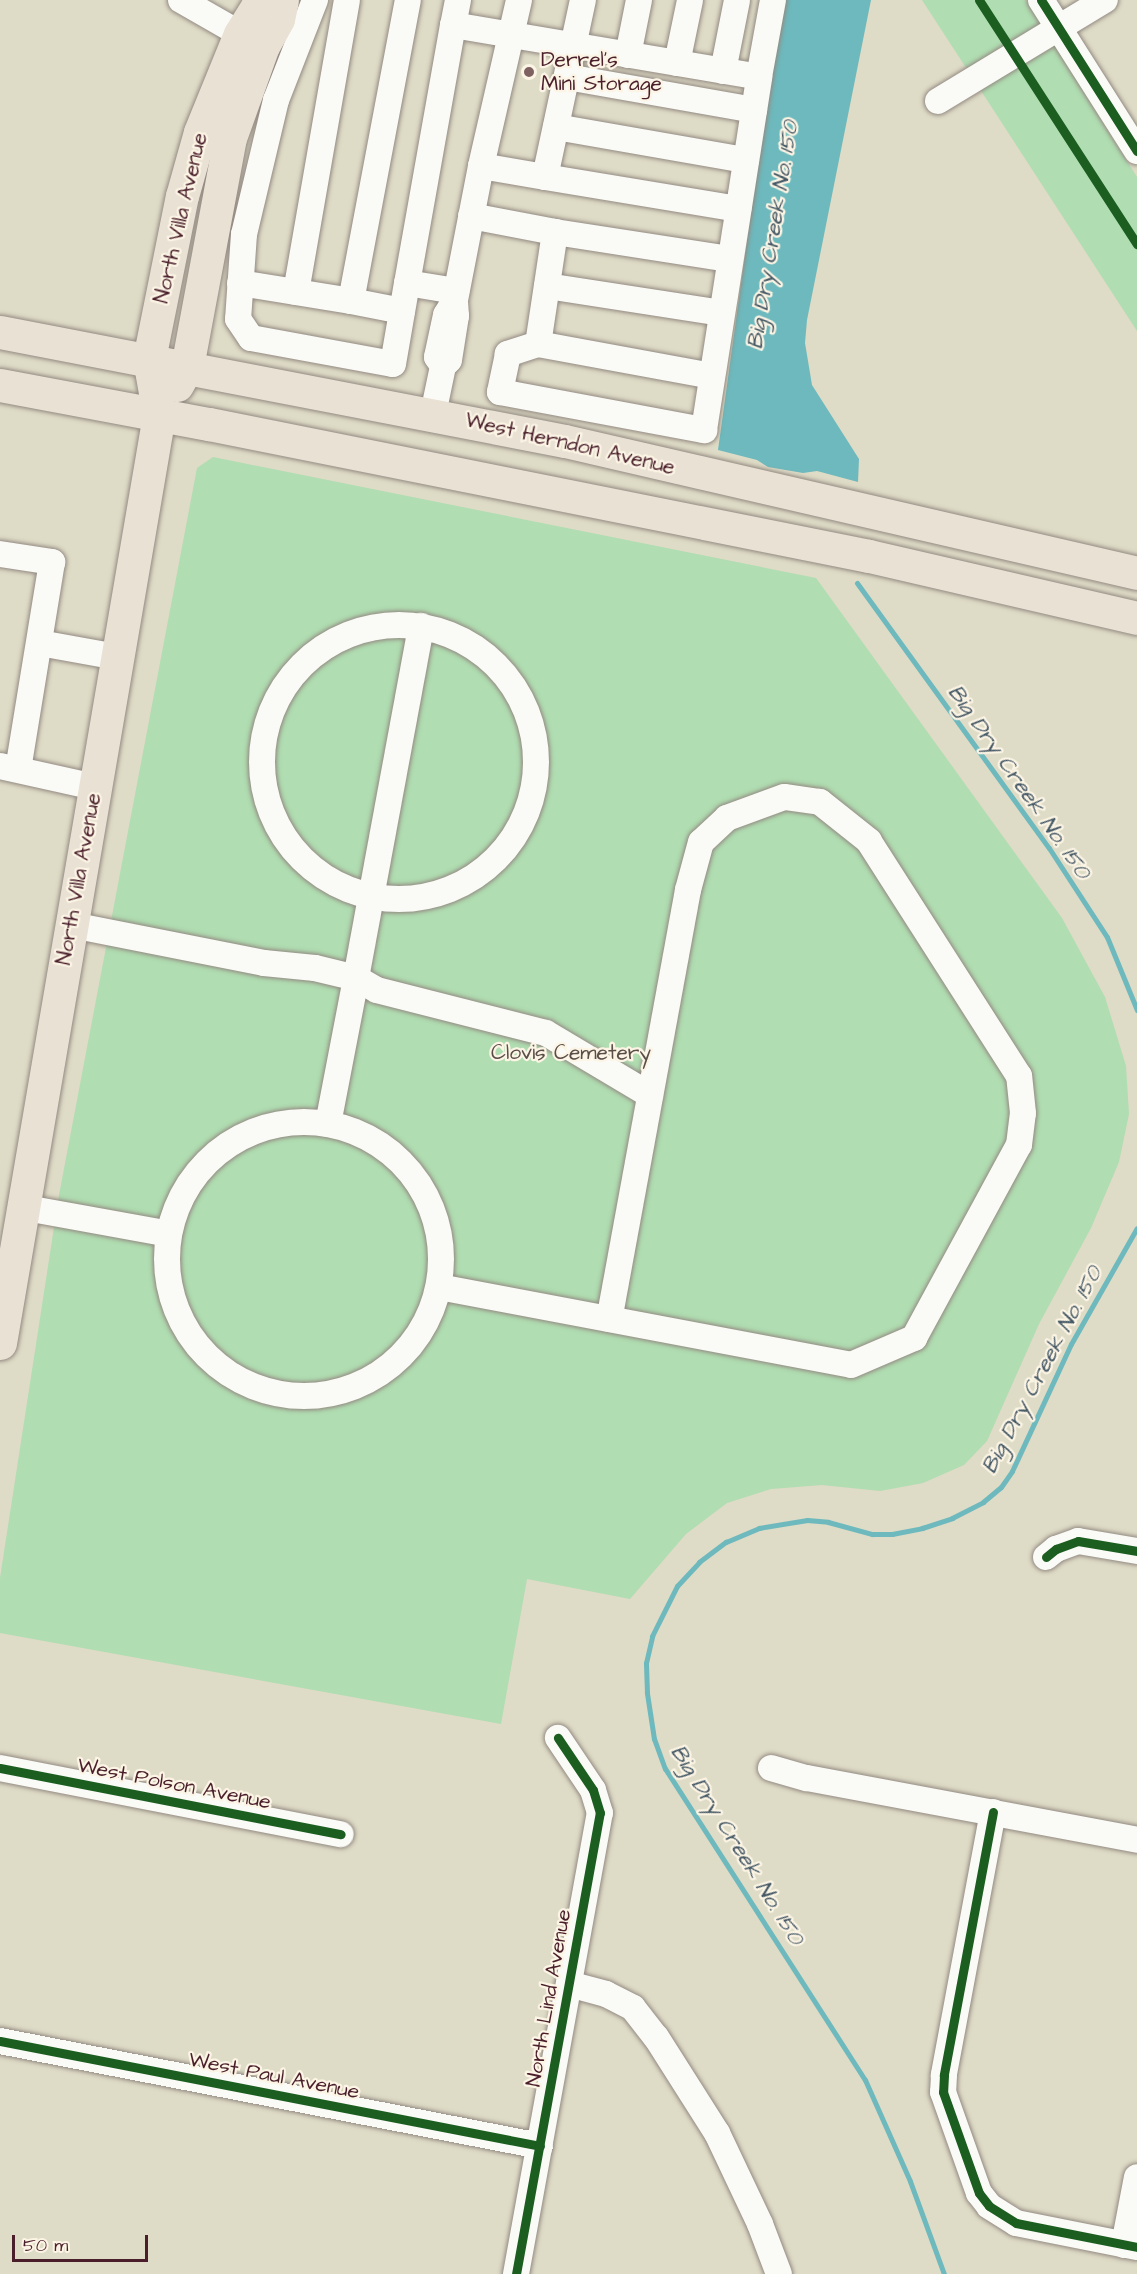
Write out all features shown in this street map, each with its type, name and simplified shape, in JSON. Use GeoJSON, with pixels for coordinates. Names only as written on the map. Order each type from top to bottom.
{"type":"FeatureCollection","features":[{"type":"Feature","properties":{"kind":"main road","name":"North Villa Avenue"},"geometry":{"type":"LineString","coordinates":[[0,1343],[13,1223],[72,925],[159,415],[149,359],[182,196],[200,132],[262,15]]}},
{"type":"Feature","properties":{"kind":"main road","name":"North Villa Avenue"},"geometry":{"type":"LineString","coordinates":[[159,415],[187,367],[230,138],[262,15]]}},
{"type":"Feature","properties":{"kind":"main road","name":"West Herndon Avenue"},"geometry":{"type":"LineString","coordinates":[[0,332],[565,441],[1137,573]]}},
{"type":"Feature","properties":{"kind":"main road"},"geometry":{"type":"LineString","coordinates":[[0,385],[869,556],[1137,618]]}},
{"type":"Feature","properties":{"kind":"street"},"geometry":{"type":"LineString","coordinates":[[181,0],[262,15]]}},
{"type":"Feature","properties":{"kind":"street"},"geometry":{"type":"LineString","coordinates":[[315,0],[276,100],[244,234],[238,319],[251,338],[393,364],[458,0]]}},
{"type":"Feature","properties":{"kind":"street"},"geometry":{"type":"LineString","coordinates":[[296,292],[347,0]]}},
{"type":"Feature","properties":{"kind":"street"},"geometry":{"type":"LineString","coordinates":[[351,301],[408,0]]}},
{"type":"Feature","properties":{"kind":"street"},"geometry":{"type":"LineString","coordinates":[[433,414],[443,366],[449,360],[456,316],[455,296],[481,166],[513,35],[519,0]]}},
{"type":"Feature","properties":{"kind":"street"},"geometry":{"type":"LineString","coordinates":[[545,177],[583,0]]}},
{"type":"Feature","properties":{"kind":"street"},"geometry":{"type":"LineString","coordinates":[[628,55],[639,0]]}},
{"type":"Feature","properties":{"kind":"street"},"geometry":{"type":"LineString","coordinates":[[677,63],[690,0]]}},
{"type":"Feature","properties":{"kind":"street"},"geometry":{"type":"LineString","coordinates":[[723,71],[736,0]]}},
{"type":"Feature","properties":{"kind":"street"},"geometry":{"type":"LineString","coordinates":[[712,376],[538,344],[508,354],[501,393],[704,430],[753,110],[773,0]]}},
{"type":"Feature","properties":{"kind":"street"},"geometry":{"type":"LineString","coordinates":[[1041,0],[1137,151]]}},
{"type":"Feature","properties":{"kind":"street"},"geometry":{"type":"LineString","coordinates":[[938,101],[1105,0]]}},
{"type":"Feature","properties":{"kind":"street"},"geometry":{"type":"LineString","coordinates":[[453,25],[759,77]]}},
{"type":"Feature","properties":{"kind":"street"},"geometry":{"type":"LineString","coordinates":[[567,77],[753,110]]}},
{"type":"Feature","properties":{"kind":"street"},"geometry":{"type":"LineString","coordinates":[[556,127],[746,160]]}},
{"type":"Feature","properties":{"kind":"street"},"geometry":{"type":"LineString","coordinates":[[481,166],[738,209]]}},
{"type":"Feature","properties":{"kind":"street"},"geometry":{"type":"LineString","coordinates":[[471,216],[555,232],[730,259]]}},
{"type":"Feature","properties":{"kind":"street"},"geometry":{"type":"LineString","coordinates":[[538,344],[555,232]]}},
{"type":"Feature","properties":{"kind":"street"},"geometry":{"type":"LineString","coordinates":[[240,283],[402,311]]}},
{"type":"Feature","properties":{"kind":"street"},"geometry":{"type":"LineString","coordinates":[[407,283],[455,296]]}},
{"type":"Feature","properties":{"kind":"street"},"geometry":{"type":"LineString","coordinates":[[547,286],[721,314]]}},
{"type":"Feature","properties":{"kind":"street"},"geometry":{"type":"LineString","coordinates":[[0,554],[52,562],[40,643],[9,767],[95,787]]}},
{"type":"Feature","properties":{"kind":"street"},"geometry":{"type":"LineString","coordinates":[[382,625],[421,626],[459,638],[467,643],[492,660],[518,691],[533,728],[538,767],[530,806],[512,842],[484,871],[450,890],[411,899],[371,897],[334,883],[303,861],[279,830],[265,794],[261,756],[268,718],[286,684],[312,655],[345,635],[382,625]]}},
{"type":"Feature","properties":{"kind":"street"},"geometry":{"type":"LineString","coordinates":[[328,1124],[421,626]]}},
{"type":"Feature","properties":{"kind":"street"},"geometry":{"type":"LineString","coordinates":[[40,643],[117,657]]}},
{"type":"Feature","properties":{"kind":"street"},"geometry":{"type":"LineString","coordinates":[[439,1287],[851,1365],[914,1338],[1019,1145],[1023,1113],[1019,1076],[869,841],[820,802],[784,797],[727,818],[701,842],[688,890],[609,1319]]}},
{"type":"Feature","properties":{"kind":"street"},"geometry":{"type":"LineString","coordinates":[[72,925],[264,963],[315,968],[356,978],[377,990],[546,1033],[650,1095]]}},
{"type":"Feature","properties":{"kind":"street"},"geometry":{"type":"LineString","coordinates":[[291,1122],[328,1124],[368,1137],[402,1161],[426,1195],[440,1234],[442,1275],[431,1315],[408,1350],[377,1377],[338,1393],[297,1397],[256,1388],[224,1371],[196,1345],[177,1314],[167,1278],[169,1233],[177,1205],[196,1174],[223,1148],[255,1130],[291,1122]]}},
{"type":"Feature","properties":{"kind":"street"},"geometry":{"type":"LineString","coordinates":[[13,1223],[169,1233]]}},
{"type":"Feature","properties":{"kind":"street"},"geometry":{"type":"LineString","coordinates":[[1046,1557],[1061,1546],[1078,1541],[1137,1551]]}},
{"type":"Feature","properties":{"kind":"street","name":"North Lind Avenue"},"geometry":{"type":"LineString","coordinates":[[516,2274],[600,1813],[593,1790],[558,1738]]}},
{"type":"Feature","properties":{"kind":"street","name":"West Polson Avenue"},"geometry":{"type":"LineString","coordinates":[[0,1768],[341,1834]]}},
{"type":"Feature","properties":{"kind":"street"},"geometry":{"type":"LineString","coordinates":[[771,1768],[807,1778],[1137,1840]]}},
{"type":"Feature","properties":{"kind":"street"},"geometry":{"type":"LineString","coordinates":[[993,1812],[944,2075],[943,2092],[980,2193],[989,2206],[1016,2223],[1131,2246],[1137,2177]]}},
{"type":"Feature","properties":{"kind":"street"},"geometry":{"type":"LineString","coordinates":[[569,1984],[606,1994],[633,2008],[656,2037],[717,2133],[760,2224],[779,2274]]}},
{"type":"Feature","properties":{"kind":"street","name":"West Paul Avenue"},"geometry":{"type":"LineString","coordinates":[[0,2041],[540,2146]]}},
{"type":"Feature","properties":{"kind":"green space"},"geometry":{"type":"Polygon","coordinates":[[[922,0],[1026,0],[1137,177],[1137,331],[922,0]]]}},
{"type":"Feature","properties":{"kind":"green space","name":"Clovis Cemetery"},"geometry":{"type":"Polygon","coordinates":[[[213,457],[816,578],[1062,918],[1105,997],[1126,1066],[1129,1114],[1119,1162],[1091,1228],[1039,1324],[987,1441],[964,1465],[923,1483],[880,1491],[822,1485],[771,1489],[727,1503],[686,1534],[630,1599],[527,1579],[501,1724],[0,1633],[0,1578],[59,1195],[197,468],[213,457]]]}},
{"type":"Feature","properties":{"kind":"water"},"geometry":{"type":"Polygon","coordinates":[[[784,0],[871,0],[807,320],[805,343],[812,385],[859,459],[858,482],[817,471],[803,473],[768,467],[757,460],[718,450],[769,82],[784,0]]]}},
{"type":"Feature","properties":{"kind":"waterway","name":"Big Dry Creek No. 150"},"geometry":{"type":"LineString","coordinates":[[857,583],[1049,848],[1107,937],[1137,1010]]}},
{"type":"Feature","properties":{"kind":"waterway","name":"Big Dry Creek No. 150"},"geometry":{"type":"LineString","coordinates":[[944,2274],[910,2181],[865,2080],[665,1769],[654,1739],[647,1693],[646,1663],[652,1636],[677,1586],[699,1562],[726,1542],[759,1528],[807,1520],[828,1522],[872,1534],[892,1534],[922,1528],[952,1518],[983,1502],[1001,1487],[1012,1471],[1071,1344],[1137,1228]]}},
{"type":"Feature","properties":{"kind":"cycle path"},"geometry":{"type":"LineString","coordinates":[[979,0],[1137,244]]}},
{"type":"Feature","properties":{"kind":"cycle path"},"geometry":{"type":"LineString","coordinates":[[1041,0],[1137,151]]}},
{"type":"Feature","properties":{"kind":"cycle path"},"geometry":{"type":"LineString","coordinates":[[1046,1557],[1056,1549],[1078,1541],[1137,1551]]}},
{"type":"Feature","properties":{"kind":"cycle path"},"geometry":{"type":"LineString","coordinates":[[516,2274],[600,1813],[593,1790],[558,1738]]}},
{"type":"Feature","properties":{"kind":"cycle path"},"geometry":{"type":"LineString","coordinates":[[0,1768],[341,1834]]}},
{"type":"Feature","properties":{"kind":"cycle path"},"geometry":{"type":"LineString","coordinates":[[993,1812],[944,2075],[943,2092],[979,2193],[989,2206],[1016,2223],[1137,2247]]}},
{"type":"Feature","properties":{"kind":"cycle path"},"geometry":{"type":"LineString","coordinates":[[0,2041],[540,2146]]}},
{"type":"Feature","properties":{"kind":"place","name":"Derrel's Mini Storage"},"geometry":{"type":"Point","coordinates":[529,72]}}]}
